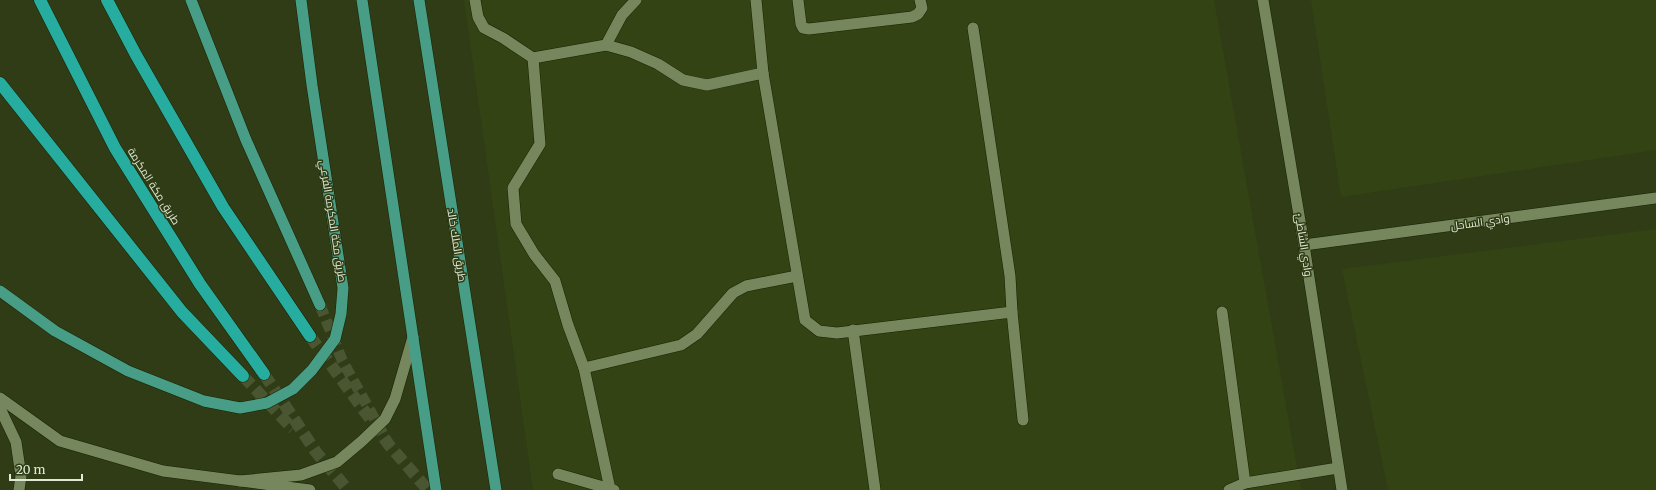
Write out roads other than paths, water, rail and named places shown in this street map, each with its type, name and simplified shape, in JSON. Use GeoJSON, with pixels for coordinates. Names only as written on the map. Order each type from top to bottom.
{"type":"FeatureCollection","features":[{"type":"Feature","properties":{"kind":"highway","name":"طريق مكة المكرمة"},"geometry":{"type":"LineString","coordinates":[[40,0],[115,148],[200,284],[264,374]]}},
{"type":"Feature","properties":{"kind":"highway"},"geometry":{"type":"LineString","coordinates":[[107,0],[136,55],[223,207],[310,336]]}},
{"type":"Feature","properties":{"kind":"highway"},"geometry":{"type":"LineString","coordinates":[[0,83],[182,312],[243,376]]}},
{"type":"Feature","properties":{"kind":"main road"},"geometry":{"type":"LineString","coordinates":[[191,0],[246,140],[320,305]]}},
{"type":"Feature","properties":{"kind":"main road","name":"طريق مكة المكرمة الفرعي"},"geometry":{"type":"LineString","coordinates":[[0,291],[55,331],[128,371],[204,402],[240,408],[267,404],[293,389],[312,370],[335,339],[341,314],[343,288],[312,85],[301,0]]}},
{"type":"Feature","properties":{"kind":"main road"},"geometry":{"type":"LineString","coordinates":[[362,0],[436,490]]}},
{"type":"Feature","properties":{"kind":"main road","name":"طريق الملك خالد"},"geometry":{"type":"LineString","coordinates":[[418,0],[496,490]]}},
{"type":"Feature","properties":{"kind":"street"},"geometry":{"type":"LineString","coordinates":[[475,0],[478,17],[484,28],[503,38],[533,58],[606,45],[631,52],[658,64],[683,80],[707,85],[764,73]]}},
{"type":"Feature","properties":{"kind":"street"},"geometry":{"type":"LineString","coordinates":[[606,45],[622,15],[636,0]]}},
{"type":"Feature","properties":{"kind":"street"},"geometry":{"type":"LineString","coordinates":[[756,0],[764,73],[805,320],[819,331],[837,332],[1012,312]]}},
{"type":"Feature","properties":{"kind":"street"},"geometry":{"type":"LineString","coordinates":[[798,0],[801,24],[803,28],[809,30],[912,17],[918,14],[922,8],[920,0]]}},
{"type":"Feature","properties":{"kind":"street","name":"وادي الشاطئ"},"geometry":{"type":"LineString","coordinates":[[1263,0],[1304,246],[1342,490]]}},
{"type":"Feature","properties":{"kind":"street"},"geometry":{"type":"LineString","coordinates":[[973,28],[1010,276],[1012,312],[1023,420]]}},
{"type":"Feature","properties":{"kind":"street"},"geometry":{"type":"LineString","coordinates":[[533,58],[540,144],[513,188],[516,224],[534,254],[556,281],[568,325],[584,368],[612,489],[558,474]]}},
{"type":"Feature","properties":{"kind":"street","name":"وادي الساحل"},"geometry":{"type":"LineString","coordinates":[[1304,246],[1656,198]]}},
{"type":"Feature","properties":{"kind":"street"},"geometry":{"type":"LineString","coordinates":[[584,368],[681,345],[697,334],[733,293],[746,286],[798,276]]}},
{"type":"Feature","properties":{"kind":"street"},"geometry":{"type":"LineString","coordinates":[[1222,312],[1245,484]]}},
{"type":"Feature","properties":{"kind":"street"},"geometry":{"type":"LineString","coordinates":[[853,330],[876,490]]}},
{"type":"Feature","properties":{"kind":"street"},"geometry":{"type":"LineString","coordinates":[[240,481],[301,475],[337,462],[385,419],[395,398],[413,337]]}},
{"type":"Feature","properties":{"kind":"street"},"geometry":{"type":"LineString","coordinates":[[0,398],[60,441],[163,471],[310,490]]}},
{"type":"Feature","properties":{"kind":"street"},"geometry":{"type":"LineString","coordinates":[[0,408],[16,442],[21,476],[19,490]]}},
{"type":"Feature","properties":{"kind":"street"},"geometry":{"type":"LineString","coordinates":[[1229,490],[1245,484],[1338,468]]}},
{"type":"Feature","properties":{"kind":"tunnel"},"geometry":{"type":"LineString","coordinates":[[320,305],[342,360],[389,445]]}},
{"type":"Feature","properties":{"kind":"tunnel"},"geometry":{"type":"LineString","coordinates":[[310,336],[389,445],[428,490]]}},
{"type":"Feature","properties":{"kind":"tunnel"},"geometry":{"type":"LineString","coordinates":[[264,374],[316,452],[348,490]]}},
{"type":"Feature","properties":{"kind":"tunnel"},"geometry":{"type":"LineString","coordinates":[[243,376],[293,429]]}}]}
